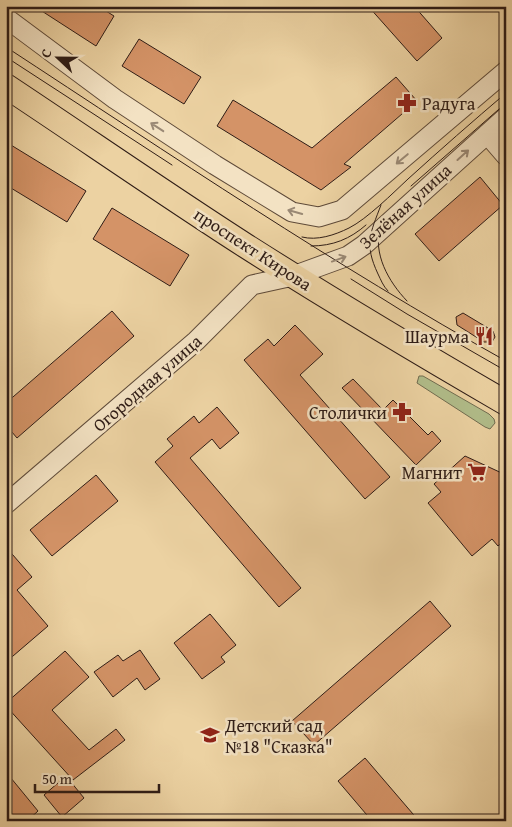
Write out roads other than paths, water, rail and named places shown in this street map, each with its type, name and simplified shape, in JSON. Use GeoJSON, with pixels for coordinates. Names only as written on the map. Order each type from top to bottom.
{"type":"FeatureCollection","features":[{"type":"Feature","properties":{"kind":"main road","name":"проспект Кирова"},"geometry":{"type":"LineString","coordinates":[[6,86],[293,276],[506,403]]}},
{"type":"Feature","properties":{"kind":"street","name":"Зелёная улица"},"geometry":{"type":"LineString","coordinates":[[6,18],[115,99],[215,165],[292,212],[319,217],[342,210],[506,71]]}},
{"type":"Feature","properties":{"kind":"street","name":"Зелёная улица"},"geometry":{"type":"LineString","coordinates":[[293,276],[348,256],[364,245],[506,117]]}},
{"type":"Feature","properties":{"kind":"street"},"geometry":{"type":"LineString","coordinates":[[487,134],[506,156]]}},
{"type":"Feature","properties":{"kind":"street","name":"Огородная улица"},"geometry":{"type":"LineString","coordinates":[[6,504],[196,341],[252,285],[293,276]]}},
{"type":"Feature","properties":{"kind":"tram line"},"geometry":{"type":"LineString","coordinates":[[6,47],[316,248],[506,361]]}},
{"type":"Feature","properties":{"kind":"tram line"},"geometry":{"type":"LineString","coordinates":[[6,57],[172,165]]}},
{"type":"Feature","properties":{"kind":"tram line"},"geometry":{"type":"LineString","coordinates":[[302,237],[320,238],[332,235],[364,219],[444,146],[506,93]]}},
{"type":"Feature","properties":{"kind":"tram line"},"geometry":{"type":"LineString","coordinates":[[411,186],[506,103]]}},
{"type":"Feature","properties":{"kind":"tram line"},"geometry":{"type":"LineString","coordinates":[[381,205],[370,239],[370,247],[374,264],[382,283],[388,291]]}},
{"type":"Feature","properties":{"kind":"tram line"},"geometry":{"type":"LineString","coordinates":[[311,246],[327,245],[341,241],[366,225]]}},
{"type":"Feature","properties":{"kind":"tram line"},"geometry":{"type":"LineString","coordinates":[[380,227],[378,237],[380,257],[388,276],[407,301]]}},
{"type":"Feature","properties":{"kind":"tram line"},"geometry":{"type":"LineString","coordinates":[[351,279],[407,314],[506,371]]}},
{"type":"Feature","properties":{"kind":"place","name":"Радуга"},"geometry":{"type":"Point","coordinates":[407,103]}},
{"type":"Feature","properties":{"kind":"place","name":"Шаурма"},"geometry":{"type":"Point","coordinates":[484,336]}},
{"type":"Feature","properties":{"kind":"place","name":"Столички"},"geometry":{"type":"Point","coordinates":[402,412]}},
{"type":"Feature","properties":{"kind":"place","name":"Магнит"},"geometry":{"type":"Point","coordinates":[477,472]}},
{"type":"Feature","properties":{"kind":"place","name":"Детский сад №18 \"Сказка\""},"geometry":{"type":"Point","coordinates":[210,735]}}]}
